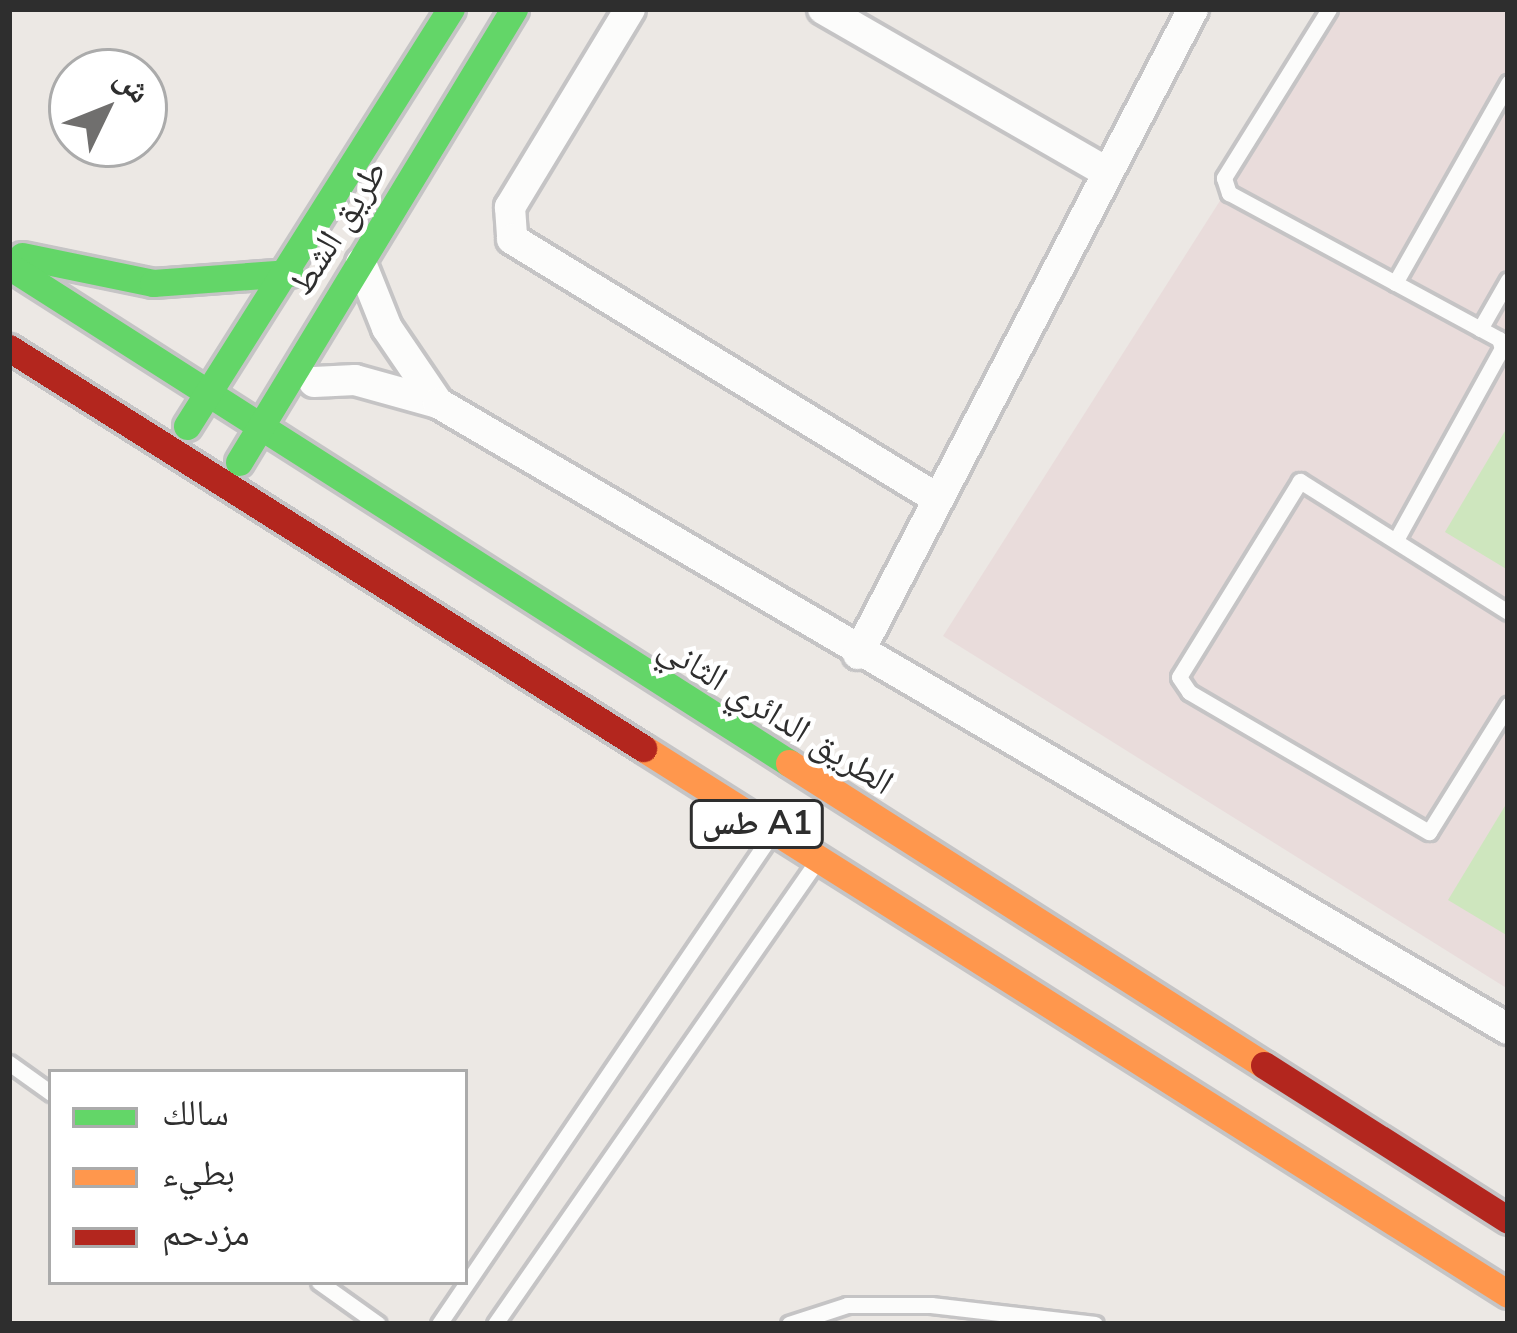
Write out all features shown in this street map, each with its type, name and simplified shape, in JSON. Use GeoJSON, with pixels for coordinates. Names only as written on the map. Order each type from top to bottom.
{"type":"FeatureCollection","features":[{"type":"Feature","properties":{"kind":"highway","name":"طريق الشط"},"geometry":{"type":"LineString","coordinates":[[170,451],[290,273],[451,9]]}},
{"type":"Feature","properties":{"kind":"highway","name":"طريق الشط"},"geometry":{"type":"LineString","coordinates":[[226,487],[256,427],[514,9]]}},
{"type":"Feature","properties":{"kind":"highway"},"geometry":{"type":"LineString","coordinates":[[9,252],[153,283],[290,273]]}},
{"type":"Feature","properties":{"kind":"highway","name":"الطريق الدائري الثاني"},"geometry":{"type":"LineString","coordinates":[[9,266],[388,513],[1508,1220]]}},
{"type":"Feature","properties":{"kind":"highway"},"geometry":{"type":"LineString","coordinates":[[325,316],[314,382],[326,441],[388,513]]}},
{"type":"Feature","properties":{"kind":"highway","name":"طس A1"},"geometry":{"type":"LineString","coordinates":[[9,348],[772,834],[1508,1294]]}},
{"type":"Feature","properties":{"kind":"street"},"geometry":{"type":"LineString","coordinates":[[630,9],[510,207],[512,238],[935,497]]}},
{"type":"Feature","properties":{"kind":"street"},"geometry":{"type":"LineString","coordinates":[[823,9],[1107,172]]}},
{"type":"Feature","properties":{"kind":"street"},"geometry":{"type":"LineString","coordinates":[[858,654],[935,497],[1193,9]]}},
{"type":"Feature","properties":{"kind":"street"},"geometry":{"type":"LineString","coordinates":[[361,263],[387,328],[438,403]]}},
{"type":"Feature","properties":{"kind":"street"},"geometry":{"type":"LineString","coordinates":[[314,382],[355,380],[438,403],[858,654],[1508,1028]]}},
{"type":"Feature","properties":{"kind":"lane"},"geometry":{"type":"LineString","coordinates":[[1329,9],[1224,178],[1229,193],[1499,340],[1501,358],[1396,540]]}},
{"type":"Feature","properties":{"kind":"lane"},"geometry":{"type":"LineString","coordinates":[[1395,283],[1508,83]]}},
{"type":"Feature","properties":{"kind":"lane"},"geometry":{"type":"LineString","coordinates":[[1480,329],[1508,280]]}},
{"type":"Feature","properties":{"kind":"lane"},"geometry":{"type":"LineString","coordinates":[[1508,612],[1300,481],[1179,677],[1182,685],[1429,832],[1508,704]]}},
{"type":"Feature","properties":{"kind":"lane"},"geometry":{"type":"LineString","coordinates":[[468,1281],[772,834]]}},
{"type":"Feature","properties":{"kind":"lane"},"geometry":{"type":"LineString","coordinates":[[495,1324],[818,861]]}},
{"type":"Feature","properties":{"kind":"lane"},"geometry":{"type":"LineString","coordinates":[[9,1063],[48,1091]]}},
{"type":"Feature","properties":{"kind":"lane"},"geometry":{"type":"LineString","coordinates":[[323,1285],[378,1324]]}},
{"type":"Feature","properties":{"kind":"lane"},"geometry":{"type":"LineString","coordinates":[[439,1324],[466,1285]]}},
{"type":"Feature","properties":{"kind":"lane"},"geometry":{"type":"LineString","coordinates":[[789,1324],[847,1305],[932,1304],[1094,1324]]}},
{"type":"Feature","properties":{"kind":"shaded area"},"geometry":{"type":"Polygon","coordinates":[[[1342,9],[1508,9],[1508,989],[943,636],[1342,9]]]}},
{"type":"Feature","properties":{"kind":"green space"},"geometry":{"type":"Polygon","coordinates":[[[1508,426],[1508,570],[1445,532],[1508,426]]]}},
{"type":"Feature","properties":{"kind":"green space"},"geometry":{"type":"Polygon","coordinates":[[[1508,801],[1508,936],[1448,900],[1508,801]]]}},
{"type":"Feature","properties":{"kind":"traffic: fast"},"geometry":{"type":"LineString","coordinates":[[187,426],[451,9]]}},
{"type":"Feature","properties":{"kind":"traffic: fast"},"geometry":{"type":"LineString","coordinates":[[239,462],[514,9]]}},
{"type":"Feature","properties":{"kind":"traffic: fast"},"geometry":{"type":"LineString","coordinates":[[22,256],[153,283],[290,273]]}},
{"type":"Feature","properties":{"kind":"traffic: fast"},"geometry":{"type":"LineString","coordinates":[[9,266],[789,763]]}},
{"type":"Feature","properties":{"kind":"traffic: slow"},"geometry":{"type":"LineString","coordinates":[[643,748],[1508,1294]]}},
{"type":"Feature","properties":{"kind":"traffic: slow"},"geometry":{"type":"LineString","coordinates":[[789,763],[1264,1065]]}},
{"type":"Feature","properties":{"kind":"traffic: jam"},"geometry":{"type":"LineString","coordinates":[[9,348],[643,748]]}},
{"type":"Feature","properties":{"kind":"traffic: jam"},"geometry":{"type":"LineString","coordinates":[[1264,1065],[1508,1220]]}}]}
